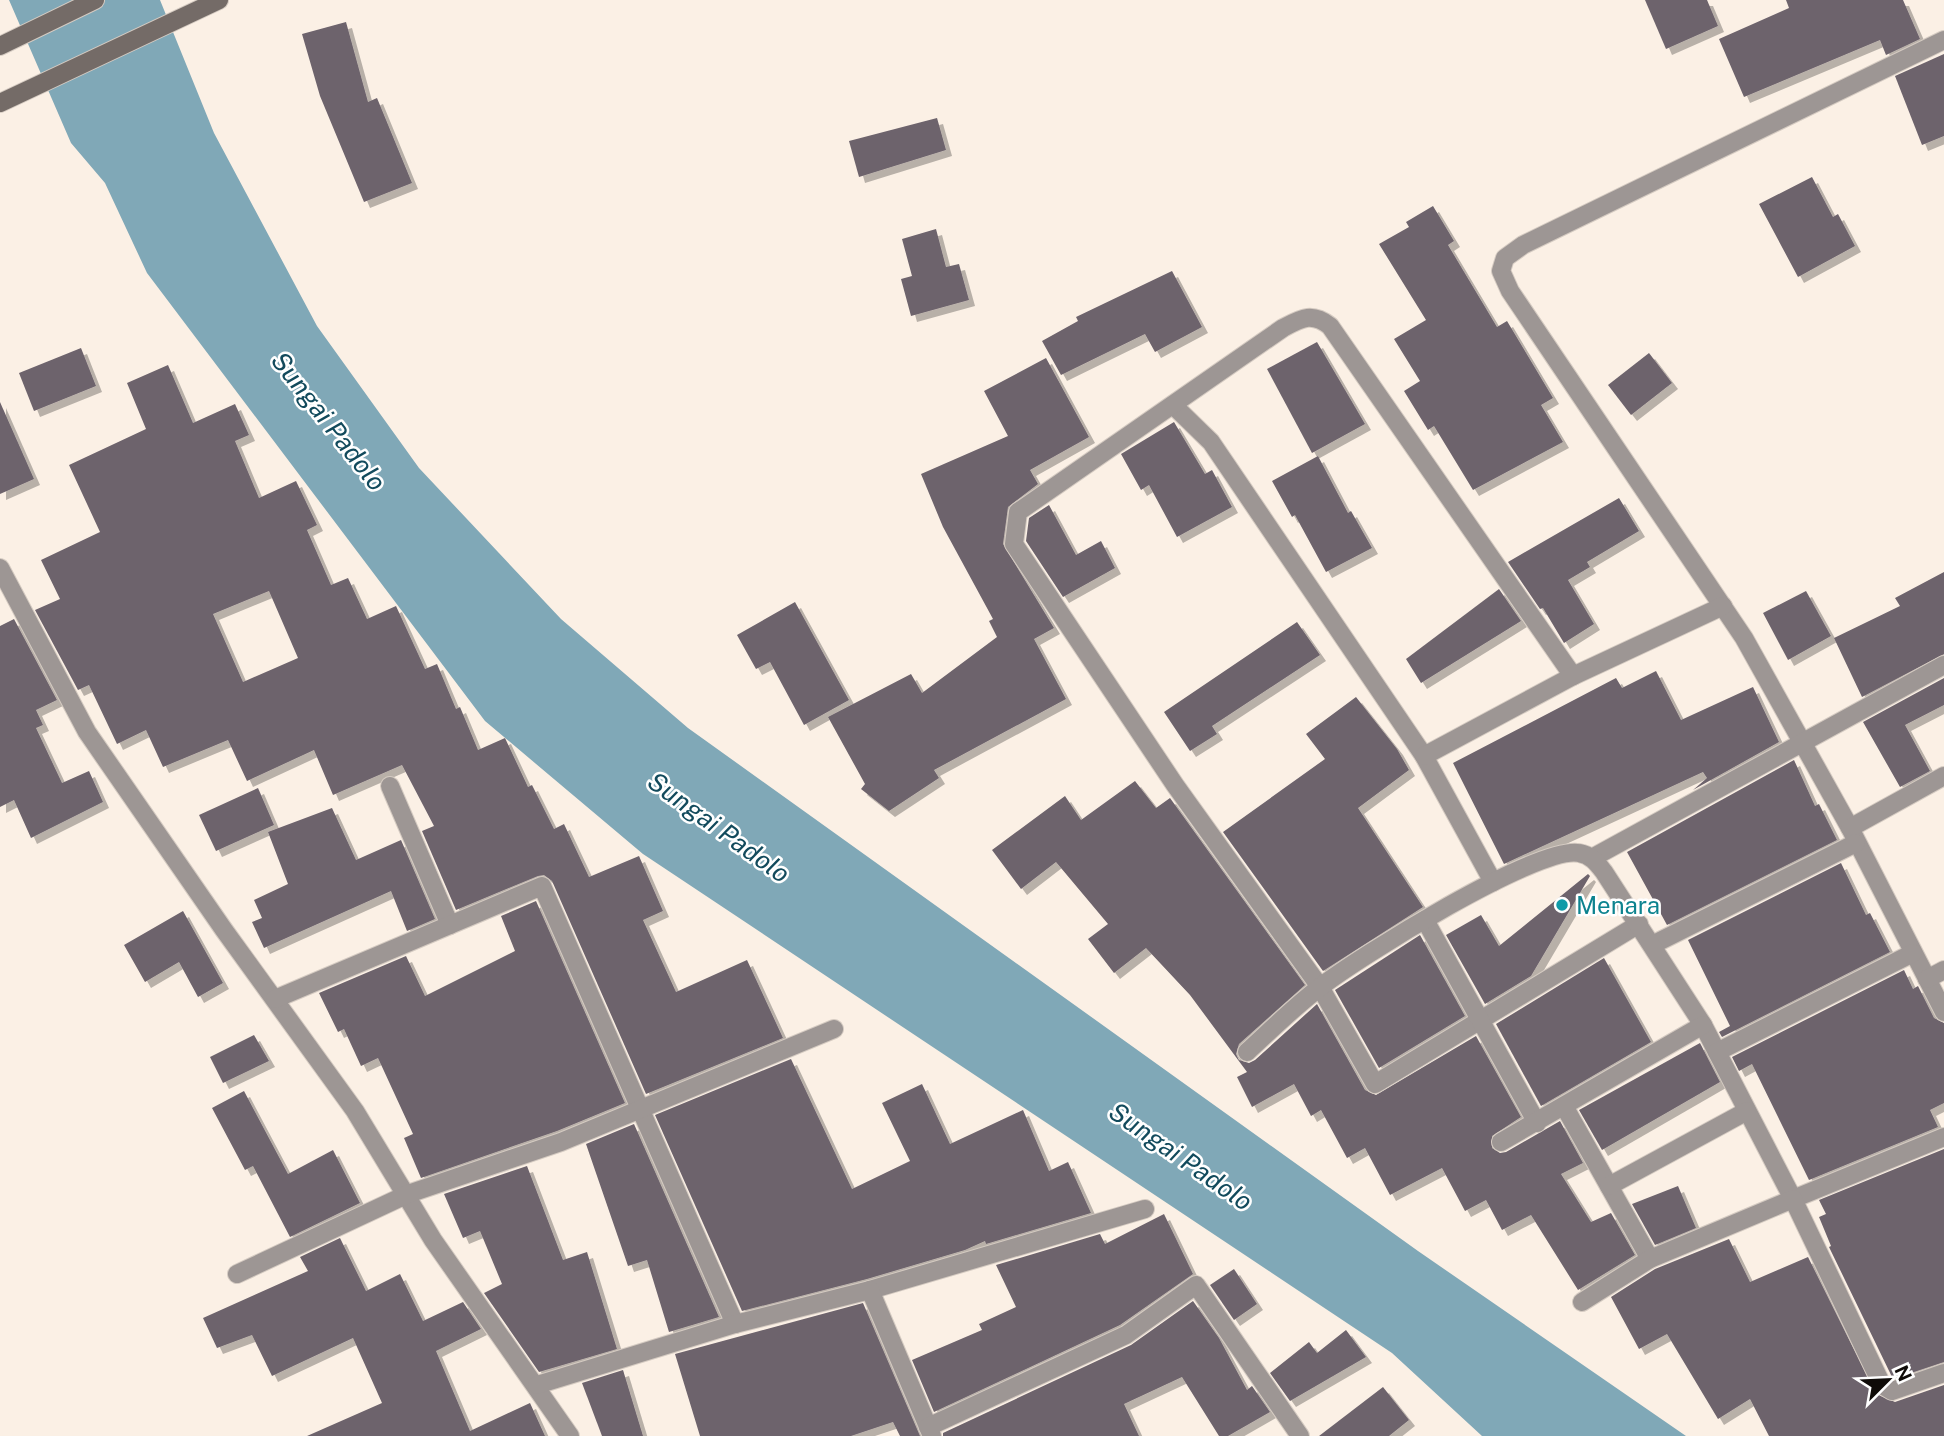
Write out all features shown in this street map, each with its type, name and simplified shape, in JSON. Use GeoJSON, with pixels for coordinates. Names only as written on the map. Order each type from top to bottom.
{"type":"FeatureCollection","features":[{"type":"Feature","properties":{"kind":"street"},"geometry":{"type":"LineString","coordinates":[[0,46],[95,0]]}},
{"type":"Feature","properties":{"kind":"street"},"geometry":{"type":"LineString","coordinates":[[0,103],[21,96],[219,0]]}},
{"type":"Feature","properties":{"kind":"street"},"geometry":{"type":"LineString","coordinates":[[1944,40],[1523,245],[1505,258],[1501,271],[1510,291],[1723,606],[1803,741],[1944,1012]]}},
{"type":"Feature","properties":{"kind":"street"},"geometry":{"type":"LineString","coordinates":[[1573,676],[1330,326],[1323,321],[1303,317],[1018,512],[1014,544],[1175,785],[1320,987],[1375,1084],[1639,924]]}},
{"type":"Feature","properties":{"kind":"street"},"geometry":{"type":"LineString","coordinates":[[1173,405],[1211,442],[1423,755],[1493,882]]}},
{"type":"Feature","properties":{"kind":"street"},"geometry":{"type":"LineString","coordinates":[[0,568],[87,732],[355,1111],[408,1194],[433,1240],[537,1385],[570,1436]]}},
{"type":"Feature","properties":{"kind":"street"},"geometry":{"type":"LineString","coordinates":[[1423,755],[1573,676],[1723,606]]}},
{"type":"Feature","properties":{"kind":"street"},"geometry":{"type":"LineString","coordinates":[[1592,858],[1944,665]]}},
{"type":"Feature","properties":{"kind":"street"},"geometry":{"type":"LineString","coordinates":[[1652,945],[1853,836],[1944,776]]}},
{"type":"Feature","properties":{"kind":"street"},"geometry":{"type":"LineString","coordinates":[[390,786],[450,925]]}},
{"type":"Feature","properties":{"kind":"street"},"geometry":{"type":"LineString","coordinates":[[1247,1052],[1320,987],[1425,920],[1493,882],[1553,856],[1569,852],[1592,858],[1639,924],[1703,1025],[1793,1199],[1882,1385],[1892,1391],[1944,1373]]}},
{"type":"Feature","properties":{"kind":"street"},"geometry":{"type":"LineString","coordinates":[[275,999],[542,886],[734,1324]]}},
{"type":"Feature","properties":{"kind":"street"},"geometry":{"type":"LineString","coordinates":[[1425,920],[1537,1123]]}},
{"type":"Feature","properties":{"kind":"street"},"geometry":{"type":"LineString","coordinates":[[1717,1052],[1913,953]]}},
{"type":"Feature","properties":{"kind":"street"},"geometry":{"type":"LineString","coordinates":[[1927,979],[1944,970]]}},
{"type":"Feature","properties":{"kind":"street"},"geometry":{"type":"LineString","coordinates":[[1501,1142],[1703,1025]]}},
{"type":"Feature","properties":{"kind":"street"},"geometry":{"type":"LineString","coordinates":[[237,1274],[408,1194],[561,1142],[834,1029]]}},
{"type":"Feature","properties":{"kind":"street"},"geometry":{"type":"LineString","coordinates":[[1564,1106],[1650,1259]]}},
{"type":"Feature","properties":{"kind":"street"},"geometry":{"type":"LineString","coordinates":[[1609,1186],[1747,1111]]}},
{"type":"Feature","properties":{"kind":"street"},"geometry":{"type":"LineString","coordinates":[[1582,1302],[1650,1259],[1944,1137]]}},
{"type":"Feature","properties":{"kind":"street"},"geometry":{"type":"LineString","coordinates":[[537,1385],[734,1324],[870,1290],[1145,1209]]}},
{"type":"Feature","properties":{"kind":"street"},"geometry":{"type":"LineString","coordinates":[[870,1290],[930,1431],[1126,1335],[1196,1285],[1300,1436]]}},
{"type":"Feature","properties":{"kind":"water","name":"Sungai Padolo"},"geometry":{"type":"Polygon","coordinates":[[[9,0],[160,0],[214,133],[317,326],[419,468],[561,619],[688,728],[1418,1251],[1686,1436],[1482,1436],[1392,1353],[643,854],[485,721],[147,273],[105,183],[71,143],[9,0]]]}},
{"type":"Feature","properties":{"kind":"building"},"geometry":{"type":"Polygon","coordinates":[[[1645,0],[1707,0],[1718,26],[1666,49],[1645,0]]]}},
{"type":"Feature","properties":{"kind":"building"},"geometry":{"type":"Polygon","coordinates":[[[1786,0],[1903,0],[1920,39],[1886,55],[1880,40],[1744,97],[1719,39],[1789,8],[1786,0]]]}},
{"type":"Feature","properties":{"kind":"building"},"geometry":{"type":"Polygon","coordinates":[[[346,22],[368,102],[377,98],[412,183],[364,202],[320,96],[302,34],[346,22]]]}},
{"type":"Feature","properties":{"kind":"building"},"geometry":{"type":"Polygon","coordinates":[[[1944,54],[1944,136],[1922,145],[1895,76],[1944,54]]]}},
{"type":"Feature","properties":{"kind":"building"},"geometry":{"type":"Polygon","coordinates":[[[937,118],[946,150],[859,177],[849,141],[937,118]]]}},
{"type":"Feature","properties":{"kind":"building"},"geometry":{"type":"Polygon","coordinates":[[[1812,177],[1833,217],[1838,214],[1855,246],[1798,277],[1759,204],[1812,177]]]}},
{"type":"Feature","properties":{"kind":"building"},"geometry":{"type":"Polygon","coordinates":[[[1433,206],[1454,241],[1448,245],[1497,327],[1507,321],[1553,398],[1541,405],[1563,442],[1473,490],[1434,426],[1428,430],[1404,391],[1420,381],[1394,339],[1426,320],[1379,244],[1409,227],[1406,222],[1433,206]]]}},
{"type":"Feature","properties":{"kind":"building"},"geometry":{"type":"Polygon","coordinates":[[[936,229],[946,267],[959,264],[969,300],[911,316],[901,279],[912,276],[902,239],[936,229]]]}},
{"type":"Feature","properties":{"kind":"building"},"geometry":{"type":"Polygon","coordinates":[[[1172,271],[1202,327],[1155,352],[1145,334],[1061,375],[1042,341],[1078,321],[1076,317],[1172,271]]]}},
{"type":"Feature","properties":{"kind":"building"},"geometry":{"type":"Polygon","coordinates":[[[1317,342],[1365,424],[1312,453],[1267,369],[1317,342]]]}},
{"type":"Feature","properties":{"kind":"building"},"geometry":{"type":"Polygon","coordinates":[[[81,348],[96,386],[34,411],[19,373],[81,348]]]}},
{"type":"Feature","properties":{"kind":"building"},"geometry":{"type":"Polygon","coordinates":[[[1649,353],[1672,383],[1631,415],[1608,385],[1649,353]]]}},
{"type":"Feature","properties":{"kind":"building"},"geometry":{"type":"Polygon","coordinates":[[[1046,358],[1089,437],[1030,470],[1038,484],[1008,507],[1003,544],[1054,628],[1034,639],[1066,699],[934,770],[939,778],[889,811],[861,789],[865,784],[828,717],[911,674],[922,693],[997,637],[989,621],[993,619],[943,527],[921,474],[1008,436],[984,391],[1046,358]]]}},
{"type":"Feature","properties":{"kind":"building"},"geometry":{"type":"Polygon","coordinates":[[[168,365],[193,423],[235,404],[249,435],[235,441],[259,498],[296,481],[317,525],[307,530],[331,585],[348,578],[367,619],[396,606],[425,669],[437,664],[456,709],[460,707],[478,750],[505,738],[528,787],[532,785],[554,829],[564,824],[589,877],[639,856],[663,911],[643,920],[676,992],[747,960],[783,1038],[646,1094],[552,881],[544,875],[538,876],[456,910],[422,831],[434,826],[402,765],[333,795],[314,750],[247,781],[228,740],[163,767],[146,730],[117,744],[89,685],[78,690],[35,610],[60,599],[41,560],[100,532],[69,465],[146,429],[127,383],[168,365]],[[269,591],[213,614],[243,682],[298,658],[269,591]]]}},
{"type":"Feature","properties":{"kind":"building"},"geometry":{"type":"Polygon","coordinates":[[[0,402],[34,479],[0,494],[0,402]]]}},
{"type":"Feature","properties":{"kind":"building"},"geometry":{"type":"Polygon","coordinates":[[[1174,422],[1205,474],[1212,470],[1232,507],[1177,537],[1149,485],[1141,490],[1121,454],[1174,422]]]}},
{"type":"Feature","properties":{"kind":"building"},"geometry":{"type":"Polygon","coordinates":[[[1318,456],[1348,513],[1351,511],[1372,548],[1326,572],[1295,515],[1292,517],[1272,481],[1318,456]]]}},
{"type":"Feature","properties":{"kind":"building"},"geometry":{"type":"Polygon","coordinates":[[[1619,498],[1639,531],[1587,562],[1590,567],[1568,580],[1594,624],[1564,643],[1543,608],[1540,609],[1508,562],[1619,498]]]}},
{"type":"Feature","properties":{"kind":"building"},"geometry":{"type":"Polygon","coordinates":[[[1049,505],[1076,555],[1101,541],[1115,568],[1063,597],[1026,541],[1029,518],[1049,505]]]}},
{"type":"Feature","properties":{"kind":"building"},"geometry":{"type":"Polygon","coordinates":[[[1944,572],[1944,654],[1862,697],[1834,638],[1900,606],[1895,598],[1944,572]]]}},
{"type":"Feature","properties":{"kind":"building"},"geometry":{"type":"Polygon","coordinates":[[[1499,589],[1521,621],[1421,683],[1406,659],[1499,589]]]}},
{"type":"Feature","properties":{"kind":"building"},"geometry":{"type":"Polygon","coordinates":[[[1806,591],[1831,636],[1788,660],[1763,613],[1806,591]]]}},
{"type":"Feature","properties":{"kind":"building"},"geometry":{"type":"Polygon","coordinates":[[[795,602],[849,700],[804,725],[770,662],[756,669],[737,635],[795,602]]]}},
{"type":"Feature","properties":{"kind":"building"},"geometry":{"type":"Polygon","coordinates":[[[14,619],[57,700],[36,710],[43,725],[36,728],[62,783],[89,771],[103,802],[31,838],[14,800],[0,807],[0,626],[14,619]]]}},
{"type":"Feature","properties":{"kind":"building"},"geometry":{"type":"Polygon","coordinates":[[[1297,622],[1320,655],[1212,726],[1217,734],[1190,751],[1164,712],[1297,622]]]}},
{"type":"Feature","properties":{"kind":"building"},"geometry":{"type":"Polygon","coordinates":[[[1656,671],[1681,720],[1753,687],[1779,742],[1693,790],[1707,778],[1703,772],[1504,864],[1453,763],[1616,678],[1622,688],[1656,671]]]}},
{"type":"Feature","properties":{"kind":"building"},"geometry":{"type":"Polygon","coordinates":[[[1944,678],[1944,705],[1905,725],[1930,771],[1900,787],[1863,722],[1944,678]]]}},
{"type":"Feature","properties":{"kind":"building"},"geometry":{"type":"Polygon","coordinates":[[[1356,697],[1397,749],[1409,770],[1358,808],[1423,907],[1323,971],[1223,832],[1325,759],[1306,734],[1356,697]]]}},
{"type":"Feature","properties":{"kind":"building"},"geometry":{"type":"Polygon","coordinates":[[[1794,760],[1815,806],[1819,804],[1837,840],[1667,925],[1627,852],[1794,760]]]}},
{"type":"Feature","properties":{"kind":"building"},"geometry":{"type":"Polygon","coordinates":[[[1135,781],[1156,808],[1170,798],[1305,985],[1239,1044],[1236,1054],[1239,1060],[1249,1063],[1255,1060],[1317,1004],[1365,1090],[1376,1095],[1476,1036],[1521,1117],[1492,1136],[1492,1148],[1500,1153],[1506,1152],[1560,1121],[1583,1163],[1561,1174],[1591,1222],[1611,1213],[1635,1255],[1578,1290],[1531,1215],[1502,1230],[1486,1200],[1465,1211],[1442,1168],[1390,1195],[1365,1148],[1347,1158],[1321,1110],[1311,1116],[1294,1084],[1252,1107],[1237,1077],[1247,1072],[1190,995],[1146,948],[1114,973],[1088,939],[1108,924],[1056,862],[1021,889],[992,850],[1065,796],[1081,820],[1135,781]]]}},
{"type":"Feature","properties":{"kind":"building"},"geometry":{"type":"Polygon","coordinates":[[[258,788],[274,825],[216,851],[199,815],[258,788]]]}},
{"type":"Feature","properties":{"kind":"building"},"geometry":{"type":"Polygon","coordinates":[[[332,808],[356,860],[401,840],[435,919],[407,931],[391,891],[264,948],[252,922],[262,918],[254,900],[288,884],[268,832],[332,808]]]}},
{"type":"Feature","properties":{"kind":"building"},"geometry":{"type":"Polygon","coordinates":[[[1841,863],[1866,915],[1870,913],[1890,952],[1722,1037],[1719,1032],[1730,1026],[1688,940],[1841,863]]]}},
{"type":"Feature","properties":{"kind":"building"},"geometry":{"type":"Polygon","coordinates":[[[1588,874],[1590,876],[1531,976],[1485,1004],[1446,935],[1481,915],[1499,946],[1588,874]]]}},
{"type":"Feature","properties":{"kind":"building"},"geometry":{"type":"Polygon","coordinates":[[[536,901],[625,1103],[557,1131],[421,1178],[404,1138],[413,1134],[378,1058],[361,1066],[344,1029],[338,1032],[319,993],[406,956],[425,996],[515,951],[501,916],[536,901]]]}},
{"type":"Feature","properties":{"kind":"building"},"geometry":{"type":"Polygon","coordinates":[[[183,911],[223,983],[198,997],[179,962],[145,982],[124,945],[183,911]]]}},
{"type":"Feature","properties":{"kind":"building"},"geometry":{"type":"Polygon","coordinates":[[[1420,935],[1465,1016],[1379,1068],[1335,990],[1420,935]]]}},
{"type":"Feature","properties":{"kind":"building"},"geometry":{"type":"Polygon","coordinates":[[[1604,958],[1651,1042],[1541,1106],[1496,1024],[1604,958]]]}},
{"type":"Feature","properties":{"kind":"building"},"geometry":{"type":"Polygon","coordinates":[[[1904,970],[1913,989],[1918,986],[1934,1018],[1944,1023],[1944,1103],[1930,1110],[1938,1127],[1809,1180],[1752,1064],[1739,1071],[1732,1057],[1904,970]]]}},
{"type":"Feature","properties":{"kind":"building"},"geometry":{"type":"Polygon","coordinates":[[[254,1035],[269,1061],[223,1083],[210,1057],[254,1035]]]}},
{"type":"Feature","properties":{"kind":"building"},"geometry":{"type":"Polygon","coordinates":[[[1700,1043],[1720,1082],[1602,1150],[1579,1110],[1700,1043]]]}},
{"type":"Feature","properties":{"kind":"building"},"geometry":{"type":"Polygon","coordinates":[[[791,1059],[852,1189],[910,1161],[882,1103],[922,1084],[950,1144],[1023,1110],[1049,1171],[1068,1162],[1091,1213],[986,1244],[985,1241],[965,1250],[867,1279],[742,1311],[655,1115],[791,1059]]]}},
{"type":"Feature","properties":{"kind":"building"},"geometry":{"type":"Polygon","coordinates":[[[244,1091],[288,1174],[333,1150],[360,1203],[290,1237],[253,1166],[245,1170],[212,1108],[244,1091]]]}},
{"type":"Feature","properties":{"kind":"building"},"geometry":{"type":"Polygon","coordinates":[[[634,1124],[719,1317],[669,1332],[647,1260],[628,1266],[586,1144],[634,1124]]]}},
{"type":"Feature","properties":{"kind":"building"},"geometry":{"type":"Polygon","coordinates":[[[1944,1149],[1944,1362],[1893,1379],[1829,1247],[1831,1246],[1819,1217],[1826,1214],[1819,1200],[1944,1149]]]}},
{"type":"Feature","properties":{"kind":"building"},"geometry":{"type":"Polygon","coordinates":[[[527,1166],[563,1260],[587,1252],[617,1349],[539,1372],[484,1293],[502,1284],[480,1231],[463,1238],[444,1194],[527,1166]]]}},
{"type":"Feature","properties":{"kind":"building"},"geometry":{"type":"Polygon","coordinates":[[[1678,1186],[1696,1228],[1655,1245],[1632,1204],[1678,1186]]]}},
{"type":"Feature","properties":{"kind":"building"},"geometry":{"type":"Polygon","coordinates":[[[1164,1214],[1193,1274],[1120,1325],[934,1412],[912,1360],[982,1330],[979,1324],[1016,1307],[996,1265],[1100,1234],[1105,1244],[1164,1214]]]}},
{"type":"Feature","properties":{"kind":"building"},"geometry":{"type":"Polygon","coordinates":[[[340,1238],[366,1291],[400,1274],[423,1321],[463,1302],[481,1329],[436,1351],[470,1431],[530,1403],[545,1436],[307,1436],[382,1403],[353,1338],[272,1376],[252,1335],[217,1348],[203,1318],[308,1271],[300,1257],[340,1238]]]}},
{"type":"Feature","properties":{"kind":"building"},"geometry":{"type":"Polygon","coordinates":[[[1729,1239],[1750,1282],[1808,1257],[1876,1394],[1895,1402],[1944,1385],[1944,1436],[1769,1436],[1750,1399],[1718,1419],[1667,1334],[1639,1349],[1611,1297],[1655,1269],[1729,1239]]]}},
{"type":"Feature","properties":{"kind":"building"},"geometry":{"type":"Polygon","coordinates":[[[1234,1269],[1257,1304],[1234,1320],[1210,1285],[1234,1269]]]}},
{"type":"Feature","properties":{"kind":"building"},"geometry":{"type":"Polygon","coordinates":[[[1193,1301],[1219,1338],[1247,1390],[1252,1386],[1270,1412],[1228,1436],[1219,1436],[1182,1377],[1124,1404],[1139,1436],[943,1436],[943,1433],[1131,1345],[1193,1301]]]}},
{"type":"Feature","properties":{"kind":"building"},"geometry":{"type":"Polygon","coordinates":[[[863,1303],[920,1436],[900,1436],[893,1422],[851,1436],[700,1436],[675,1354],[863,1303]]]}},
{"type":"Feature","properties":{"kind":"building"},"geometry":{"type":"Polygon","coordinates":[[[1346,1330],[1366,1357],[1290,1401],[1270,1373],[1309,1342],[1317,1353],[1346,1330]]]}},
{"type":"Feature","properties":{"kind":"building"},"geometry":{"type":"Polygon","coordinates":[[[623,1370],[643,1436],[602,1436],[582,1383],[623,1370]]]}},
{"type":"Feature","properties":{"kind":"building"},"geometry":{"type":"Polygon","coordinates":[[[1383,1387],[1409,1420],[1389,1436],[1319,1436],[1383,1387]]]}},
{"type":"Feature","properties":{"kind":"place","name":"Menara"},"geometry":{"type":"Point","coordinates":[1562,905]}}]}
